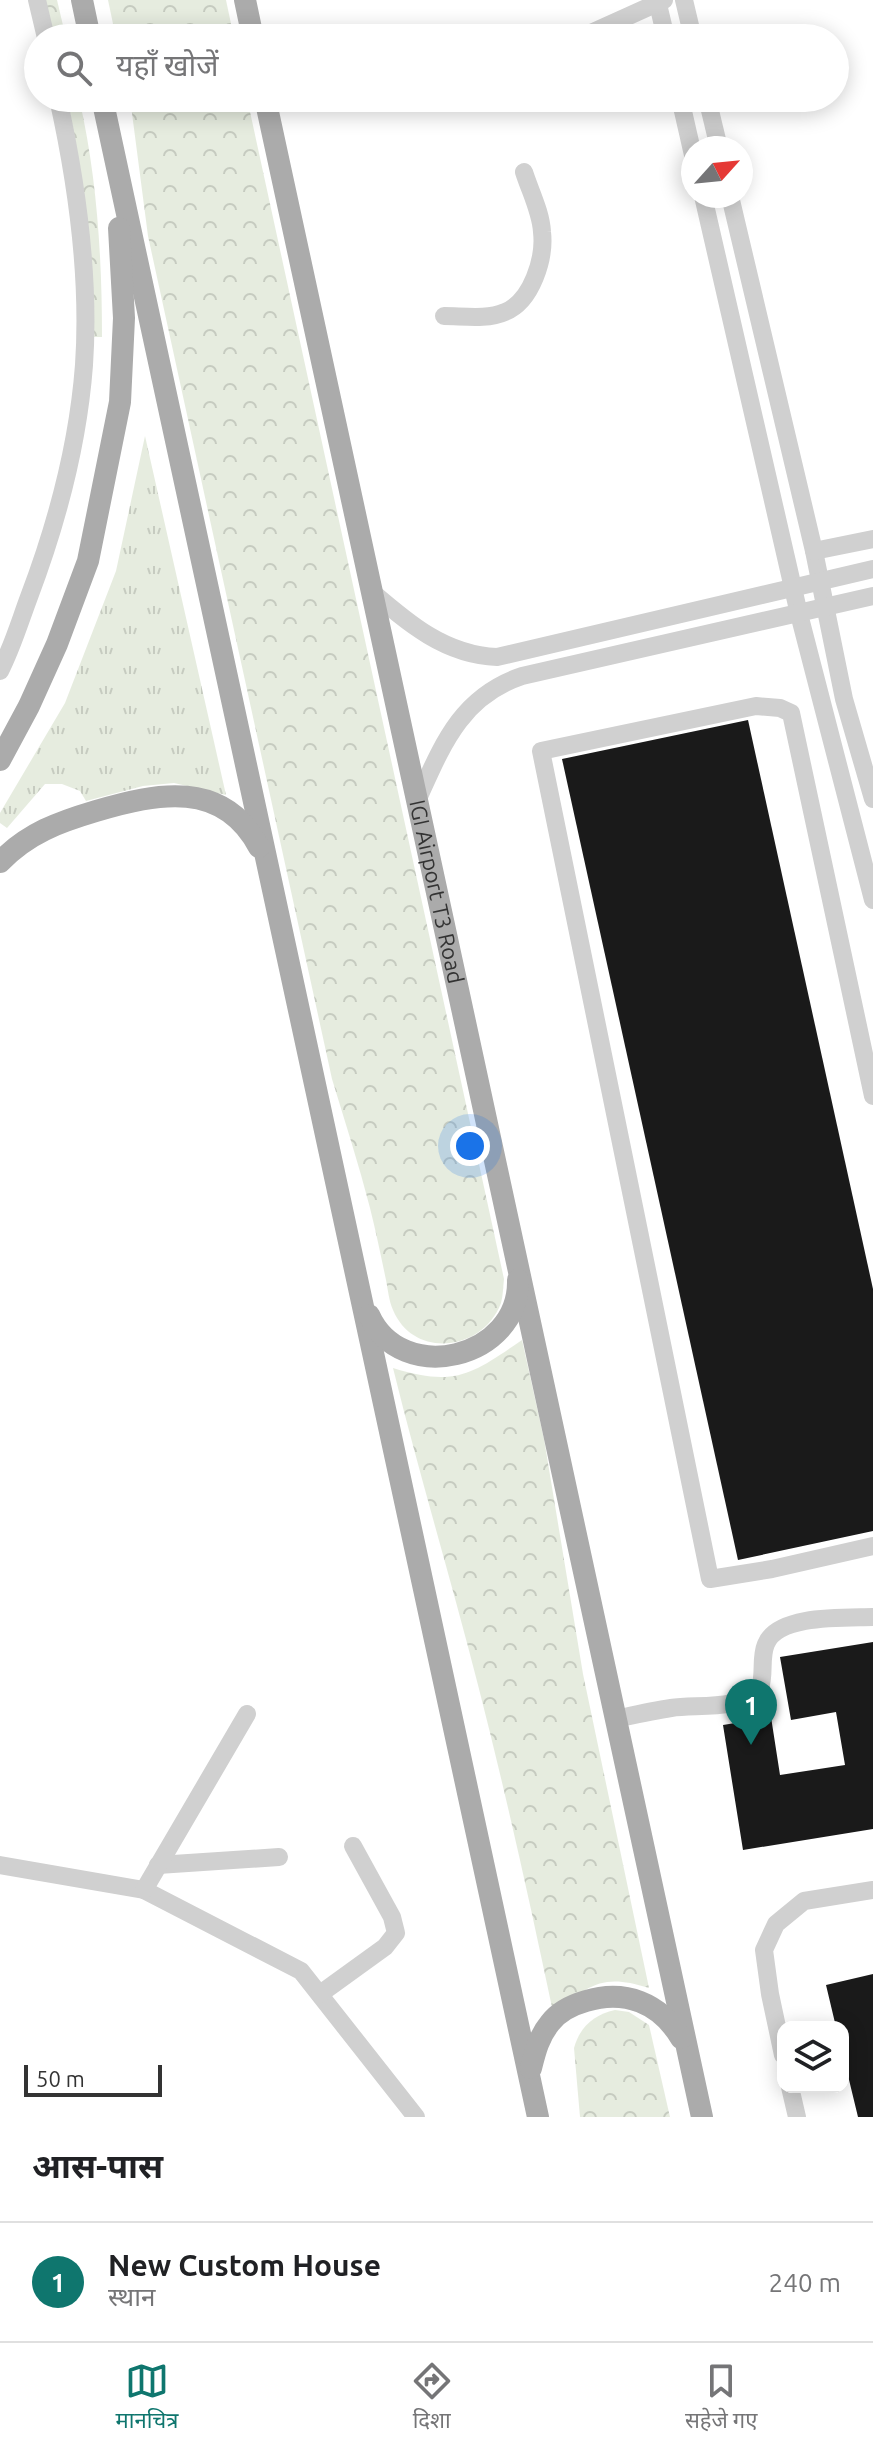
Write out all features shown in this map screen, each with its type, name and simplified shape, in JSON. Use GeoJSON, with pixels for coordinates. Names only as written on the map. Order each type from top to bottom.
{"type":"FeatureCollection","features":[{"type":"Feature","properties":{"kind":"main road"},"geometry":{"type":"LineString","coordinates":[[82,0],[87,24]]}},
{"type":"Feature","properties":{"kind":"main road"},"geometry":{"type":"LineString","coordinates":[[245,0],[250,24]]}},
{"type":"Feature","properties":{"kind":"main road"},"geometry":{"type":"LineString","coordinates":[[105,112],[538,2117]]}},
{"type":"Feature","properties":{"kind":"main road","name":"IGI Airport T3 Road"},"geometry":{"type":"LineString","coordinates":[[268,112],[689,2059]]}},
{"type":"Feature","properties":{"kind":"main road"},"geometry":{"type":"LineString","coordinates":[[0,760],[57,644],[88,561],[106,479],[120,402],[124,318],[116,162]]}},
{"type":"Feature","properties":{"kind":"main road"},"geometry":{"type":"LineString","coordinates":[[0,862],[30,836],[53,824],[138,799],[188,796],[210,801],[228,810],[253,836],[267,862]]}},
{"type":"Feature","properties":{"kind":"main road"},"geometry":{"type":"LineString","coordinates":[[361,1297],[372,1322],[391,1342],[416,1354],[443,1358],[469,1352],[481,1345],[509,1316],[518,1290],[517,1263]]}},
{"type":"Feature","properties":{"kind":"main road"},"geometry":{"type":"LineString","coordinates":[[533,2094],[531,2068],[537,2043],[550,2022],[570,2006],[600,1996],[619,1995],[643,2001],[664,2016],[680,2035],[689,2059],[702,2117]]}},
{"type":"Feature","properties":{"kind":"street"},"geometry":{"type":"LineString","coordinates":[[37,0],[43,24]]}},
{"type":"Feature","properties":{"kind":"street"},"geometry":{"type":"LineString","coordinates":[[684,0],[690,24]]}},
{"type":"Feature","properties":{"kind":"street"},"geometry":{"type":"LineString","coordinates":[[610,24],[660,1],[664,24]]}},
{"type":"Feature","properties":{"kind":"street"},"geometry":{"type":"LineString","coordinates":[[0,671],[52,535],[72,448],[84,365],[83,268],[72,160],[61,112]]}},
{"type":"Feature","properties":{"kind":"street"},"geometry":{"type":"LineString","coordinates":[[683,112],[689,136]]}},
{"type":"Feature","properties":{"kind":"street"},"geometry":{"type":"LineString","coordinates":[[710,112],[716,136]]}},
{"type":"Feature","properties":{"kind":"street"},"geometry":{"type":"LineString","coordinates":[[444,316],[485,317],[506,312],[520,301],[531,286],[543,234],[524,172]]}},
{"type":"Feature","properties":{"kind":"street"},"geometry":{"type":"LineString","coordinates":[[706,208],[799,614],[873,900]]}},
{"type":"Feature","properties":{"kind":"street"},"geometry":{"type":"LineString","coordinates":[[733,208],[814,551],[844,699],[873,799]]}},
{"type":"Feature","properties":{"kind":"street"},"geometry":{"type":"LineString","coordinates":[[814,551],[873,539]]}},
{"type":"Feature","properties":{"kind":"street"},"geometry":{"type":"LineString","coordinates":[[371,591],[412,627],[429,637],[467,653],[497,657],[873,569]]}},
{"type":"Feature","properties":{"kind":"street"},"geometry":{"type":"LineString","coordinates":[[417,801],[454,727],[473,705],[503,683],[522,676],[873,596]]}},
{"type":"Feature","properties":{"kind":"street"},"geometry":{"type":"LineString","coordinates":[[823,707],[791,713],[780,708],[756,706],[541,751],[710,1579],[772,1569],[873,1546]]}},
{"type":"Feature","properties":{"kind":"street"},"geometry":{"type":"LineString","coordinates":[[791,713],[873,1096]]}},
{"type":"Feature","properties":{"kind":"street"},"geometry":{"type":"LineString","coordinates":[[615,1719],[674,1708],[723,1705],[741,1699],[760,1688],[766,1641],[775,1633],[803,1621],[873,1617]]}},
{"type":"Feature","properties":{"kind":"street"},"geometry":{"type":"LineString","coordinates":[[144,1890],[247,1714]]}},
{"type":"Feature","properties":{"kind":"street"},"geometry":{"type":"LineString","coordinates":[[320,1994],[385,1947],[396,1933],[392,1917],[353,1846]]}},
{"type":"Feature","properties":{"kind":"street"},"geometry":{"type":"LineString","coordinates":[[158,1865],[279,1857]]}},
{"type":"Feature","properties":{"kind":"street"},"geometry":{"type":"LineString","coordinates":[[0,1865],[144,1890],[301,1971],[416,2117]]}},
{"type":"Feature","properties":{"kind":"street"},"geometry":{"type":"LineString","coordinates":[[777,2027],[764,1950],[776,1924],[804,1901],[873,1890]]}},
{"type":"Feature","properties":{"kind":"street"},"geometry":{"type":"LineString","coordinates":[[791,2093],[797,2117]]}},
{"type":"Feature","properties":{"kind":"green space"},"geometry":{"type":"Polygon","coordinates":[[[45,0],[57,0],[63,24],[51,24],[45,0]]]}},
{"type":"Feature","properties":{"kind":"green space"},"geometry":{"type":"Polygon","coordinates":[[[108,0],[226,0],[231,24],[113,24],[108,0]]]}},
{"type":"Feature","properties":{"kind":"green space"},"geometry":{"type":"Polygon","coordinates":[[[70,112],[82,112],[94,187],[102,337],[91,337],[81,187],[70,112]]]}},
{"type":"Feature","properties":{"kind":"green space"},"geometry":{"type":"Polygon","coordinates":[[[132,112],[250,112],[504,1279],[501,1303],[492,1319],[464,1339],[448,1343],[416,1337],[403,1326],[390,1303],[370,1208],[332,1079],[148,236],[132,112]]]}},
{"type":"Feature","properties":{"kind":"green space"},"geometry":{"type":"Polygon","coordinates":[[[145,436],[226,795],[174,783],[143,786],[86,801],[80,791],[62,784],[45,784],[7,828],[0,823],[0,813],[65,703],[116,571],[145,436]]]}},
{"type":"Feature","properties":{"kind":"green space"},"geometry":{"type":"Polygon","coordinates":[[[522,1340],[544,1439],[583,1674],[649,1988],[620,1982],[598,1984],[553,2012],[468,1645],[393,1368],[432,1377],[462,1374],[489,1362],[522,1340]]]}},
{"type":"Feature","properties":{"kind":"green space"},"geometry":{"type":"Polygon","coordinates":[[[615,2010],[629,2012],[649,2025],[670,2117],[580,2117],[574,2048],[588,2023],[615,2010]]]}},
{"type":"Feature","properties":{"kind":"building"},"geometry":{"type":"Polygon","coordinates":[[[748,720],[873,1289],[873,1531],[738,1560],[562,759],[748,720]]]}},
{"type":"Feature","properties":{"kind":"building"},"geometry":{"type":"Polygon","coordinates":[[[873,1642],[873,1829],[743,1850],[723,1725],[771,1717],[780,1775],[845,1765],[836,1712],[791,1720],[780,1657],[873,1642]]]}},
{"type":"Feature","properties":{"kind":"building"},"geometry":{"type":"Polygon","coordinates":[[[873,1974],[873,2117],[858,2117],[849,2080],[849,2021],[835,2021],[826,1985],[873,1974]]]}},
{"type":"Feature","properties":{"kind":"place","name":"New Custom House"},"geometry":{"type":"Point","coordinates":[751,1745]}}]}
